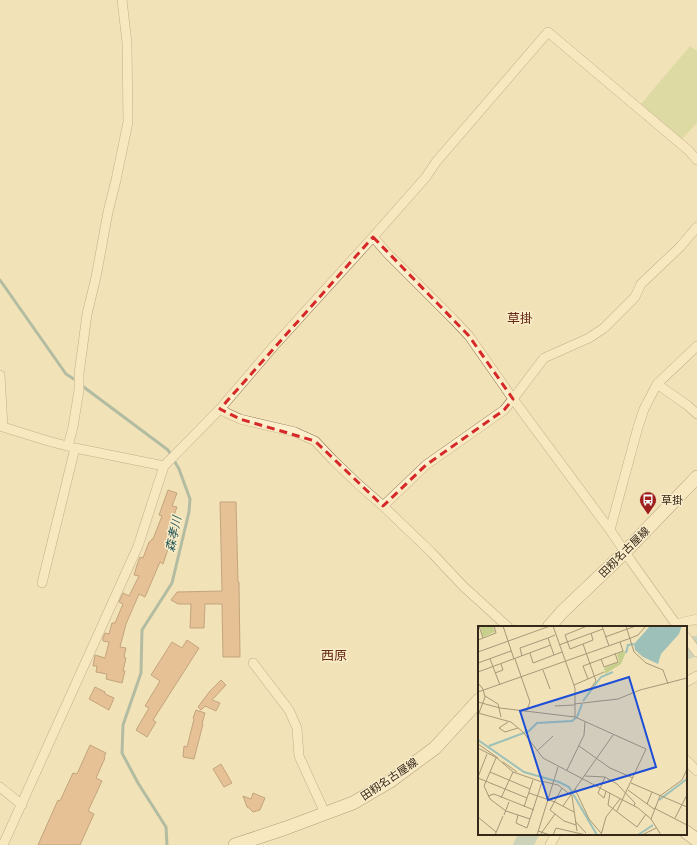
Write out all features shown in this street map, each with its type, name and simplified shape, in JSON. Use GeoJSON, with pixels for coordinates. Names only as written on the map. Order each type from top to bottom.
{"type":"FeatureCollection","features":[{"type":"Feature","properties":{"kind":"main road","name":"田籾名古屋線"},"geometry":{"type":"LineString","coordinates":[[551,626],[562,612],[626,552],[697,477]]}},
{"type":"Feature","properties":{"kind":"main road","name":"田籾名古屋線"},"geometry":{"type":"LineString","coordinates":[[234,845],[286,828],[353,803],[389,782],[435,748],[478,701]]}},
{"type":"Feature","properties":{"kind":"main road"},"geometry":{"type":"LineString","coordinates":[[687,833],[697,839]]}},
{"type":"Feature","properties":{"kind":"street"},"geometry":{"type":"LineString","coordinates":[[42,583],[72,447],[73,427],[79,390],[79,374],[87,314],[128,122],[127,43],[122,0]]}},
{"type":"Feature","properties":{"kind":"street"},"geometry":{"type":"LineString","coordinates":[[4,845],[138,546],[166,464],[220,409],[273,347],[373,237],[548,32],[688,150],[697,160]]}},
{"type":"Feature","properties":{"kind":"street"},"geometry":{"type":"LineString","coordinates":[[383,506],[426,465],[504,410],[544,358],[589,338],[604,328],[635,297],[641,284],[697,227]]}},
{"type":"Feature","properties":{"kind":"street"},"geometry":{"type":"LineString","coordinates":[[373,237],[469,336],[513,399],[626,552],[630,561],[677,626],[697,619]]}},
{"type":"Feature","properties":{"kind":"street"},"geometry":{"type":"LineString","coordinates":[[610,530],[644,409],[657,384],[697,346]]}},
{"type":"Feature","properties":{"kind":"street"},"geometry":{"type":"LineString","coordinates":[[0,375],[1,426],[72,447],[166,464]]}},
{"type":"Feature","properties":{"kind":"street"},"geometry":{"type":"LineString","coordinates":[[657,384],[697,414]]}},
{"type":"Feature","properties":{"kind":"street"},"geometry":{"type":"LineString","coordinates":[[220,409],[240,419],[295,432],[315,441],[333,460],[431,552],[463,586],[507,626]]}},
{"type":"Feature","properties":{"kind":"street"},"geometry":{"type":"LineString","coordinates":[[687,638],[697,652]]}},
{"type":"Feature","properties":{"kind":"street"},"geometry":{"type":"LineString","coordinates":[[253,663],[289,710],[297,728],[299,756],[326,813]]}},
{"type":"Feature","properties":{"kind":"street"},"geometry":{"type":"LineString","coordinates":[[687,681],[697,676]]}},
{"type":"Feature","properties":{"kind":"street"},"geometry":{"type":"LineString","coordinates":[[687,761],[697,771]]}},
{"type":"Feature","properties":{"kind":"street"},"geometry":{"type":"LineString","coordinates":[[0,787],[22,804]]}},
{"type":"Feature","properties":{"kind":"street"},"geometry":{"type":"LineString","coordinates":[[550,845],[555,835]]}},
{"type":"Feature","properties":{"kind":"street"},"geometry":{"type":"LineString","coordinates":[[693,845],[697,839]]}},
{"type":"Feature","properties":{"kind":"street"},"geometry":{"type":"LineString","coordinates":[[557,845],[558,843],[561,845]]}},
{"type":"Feature","properties":{"kind":"highlighted area"},"geometry":{"type":"Polygon","coordinates":[[[373,237],[469,336],[513,399],[504,410],[426,465],[383,506],[315,441],[240,419],[220,409],[373,237]]]}},
{"type":"Feature","properties":{"kind":"green space"},"geometry":{"type":"Polygon","coordinates":[[[690,46],[697,51],[697,123],[681,140],[640,105],[690,46]]]}},
{"type":"Feature","properties":{"kind":"building"},"geometry":{"type":"Polygon","coordinates":[[[168,490],[177,493],[172,506],[177,507],[172,521],[176,523],[172,533],[173,534],[163,564],[160,562],[145,597],[139,594],[126,624],[120,647],[126,648],[124,657],[126,658],[123,671],[125,671],[122,683],[106,679],[107,674],[96,672],[97,666],[93,666],[95,655],[105,658],[109,642],[103,641],[103,638],[105,633],[109,634],[112,623],[115,623],[123,604],[119,602],[123,593],[129,596],[139,576],[134,575],[137,565],[140,557],[143,558],[149,542],[153,539],[162,516],[159,515],[168,490]]]}},
{"type":"Feature","properties":{"kind":"building"},"geometry":{"type":"Polygon","coordinates":[[[220,502],[236,502],[240,657],[223,657],[222,604],[205,604],[204,628],[190,628],[191,604],[178,604],[171,600],[177,592],[222,591],[220,502]]]}},
{"type":"Feature","properties":{"kind":"building"},"geometry":{"type":"Polygon","coordinates":[[[187,640],[199,648],[153,720],[156,722],[147,737],[136,730],[149,708],[145,706],[160,681],[151,675],[172,642],[182,648],[187,640]]]}},
{"type":"Feature","properties":{"kind":"building"},"geometry":{"type":"Polygon","coordinates":[[[221,680],[226,685],[212,700],[220,703],[216,711],[205,706],[201,710],[198,707],[210,691],[221,680]]]}},
{"type":"Feature","properties":{"kind":"building"},"geometry":{"type":"Polygon","coordinates":[[[95,687],[114,698],[109,710],[89,699],[95,687]]]}},
{"type":"Feature","properties":{"kind":"building"},"geometry":{"type":"Polygon","coordinates":[[[196,710],[205,713],[194,759],[183,757],[184,746],[187,747],[196,710]]]}},
{"type":"Feature","properties":{"kind":"building"},"geometry":{"type":"Polygon","coordinates":[[[90,745],[106,753],[96,778],[102,781],[88,811],[94,814],[80,845],[38,845],[58,800],[60,801],[73,773],[77,774],[90,745]]]}},
{"type":"Feature","properties":{"kind":"building"},"geometry":{"type":"Polygon","coordinates":[[[221,764],[232,783],[224,787],[213,769],[221,764]]]}},
{"type":"Feature","properties":{"kind":"building"},"geometry":{"type":"Polygon","coordinates":[[[253,793],[265,798],[260,810],[253,812],[247,807],[243,796],[251,799],[253,793]]]}},
{"type":"Feature","properties":{"kind":"waterway","name":"森孝川"},"geometry":{"type":"LineString","coordinates":[[0,280],[66,374],[77,381]]}},
{"type":"Feature","properties":{"kind":"waterway","name":"森孝川"},"geometry":{"type":"LineString","coordinates":[[81,385],[168,450],[179,469],[190,499],[189,512],[172,583],[142,630],[141,673],[123,725],[122,753],[138,783],[166,827],[167,845]]}},
{"type":"Feature","properties":{"kind":"waterway"},"geometry":{"type":"LineString","coordinates":[[687,650],[697,645]]}},
{"type":"Feature","properties":{"kind":"waterway"},"geometry":{"type":"LineString","coordinates":[[523,845],[528,835]]}},
{"type":"Feature","properties":{"kind":"place","name":"草掛"},"geometry":{"type":"Point","coordinates":[648,515]}},
{"type":"Feature","properties":{"kind":"district","name":"草掛"},"geometry":{"type":"Point","coordinates":[520,318]}},
{"type":"Feature","properties":{"kind":"district","name":"西原"},"geometry":{"type":"Point","coordinates":[334,655]}}]}
